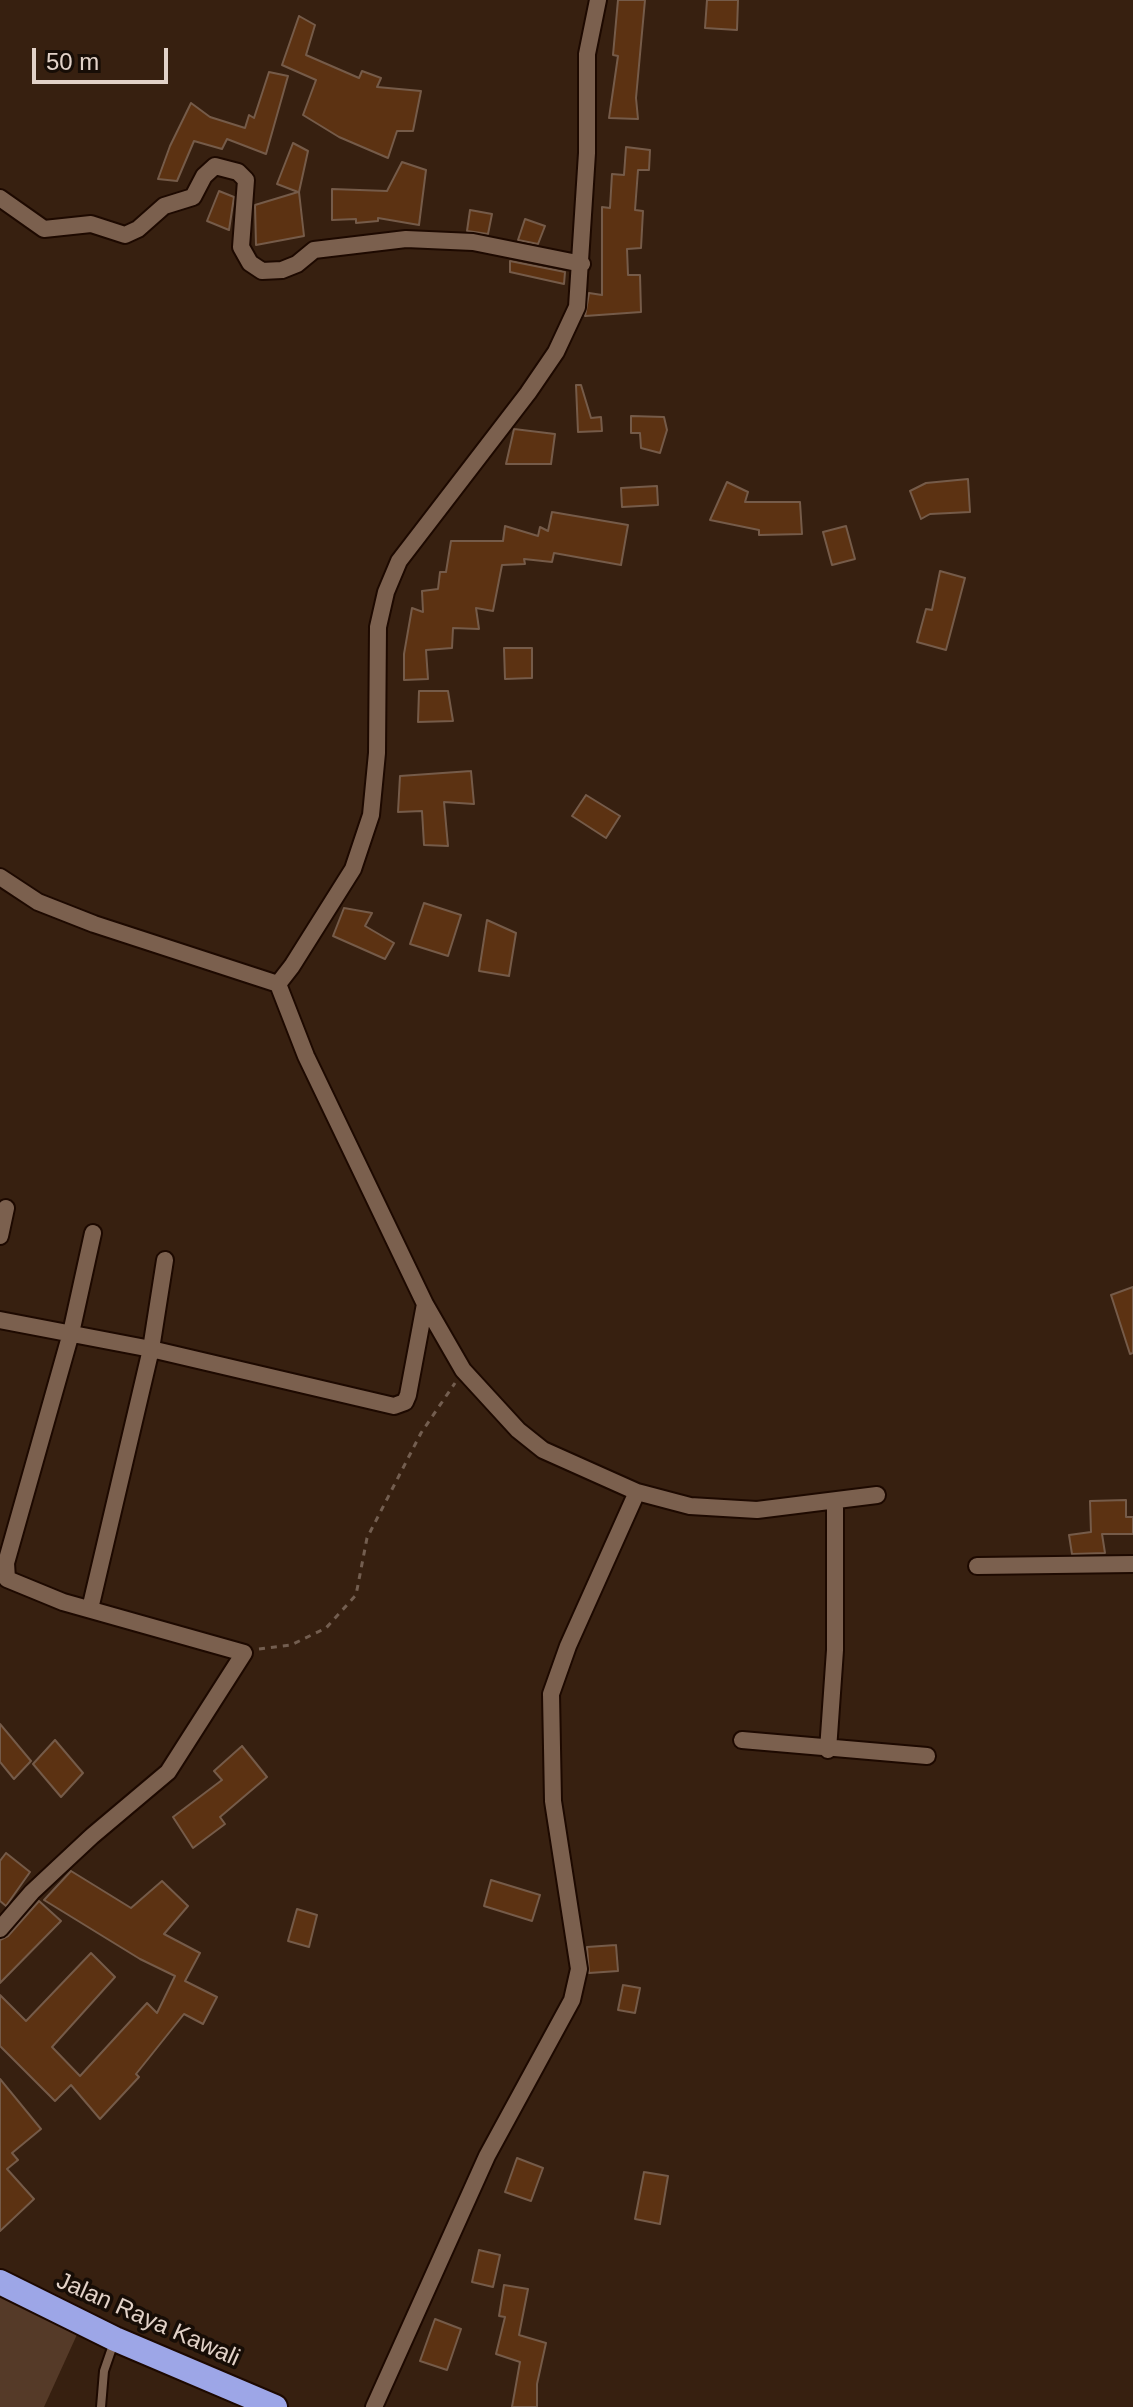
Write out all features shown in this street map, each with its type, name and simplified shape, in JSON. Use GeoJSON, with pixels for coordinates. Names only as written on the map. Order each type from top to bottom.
{"type":"FeatureCollection","features":[{"type":"Feature","properties":{"kind":"highway","name":"Jalan Raya Kawali"},"geometry":{"type":"LineString","coordinates":[[0,2282],[240,2396],[275,2407]]}},
{"type":"Feature","properties":{"kind":"street"},"geometry":{"type":"LineString","coordinates":[[278,984],[353,869],[371,815],[377,753],[378,627],[399,561],[556,352],[577,307],[582,264],[587,54],[598,0]]}},
{"type":"Feature","properties":{"kind":"street"},"geometry":{"type":"LineString","coordinates":[[0,198],[44,229],[91,224],[125,235],[164,206],[193,197],[204,176],[215,166],[238,172],[246,180],[241,247],[250,263],[262,271],[282,270],[297,264],[314,250],[406,239],[473,242],[582,264]]}},
{"type":"Feature","properties":{"kind":"street"},"geometry":{"type":"LineString","coordinates":[[0,877],[38,902],[94,924],[278,984]]}},
{"type":"Feature","properties":{"kind":"street"},"geometry":{"type":"LineString","coordinates":[[278,984],[306,1056],[425,1304],[463,1370],[518,1430],[543,1450],[637,1492],[690,1506],[757,1510],[877,1495]]}},
{"type":"Feature","properties":{"kind":"street"},"geometry":{"type":"LineString","coordinates":[[0,1236],[6,1208]]}},
{"type":"Feature","properties":{"kind":"street"},"geometry":{"type":"LineString","coordinates":[[0,1929],[52,1873],[168,1772],[244,1653],[90,1609],[7,1579],[5,1572],[71,1333],[93,1233]]}},
{"type":"Feature","properties":{"kind":"street"},"geometry":{"type":"LineString","coordinates":[[90,1609],[151,1349],[165,1260]]}},
{"type":"Feature","properties":{"kind":"street"},"geometry":{"type":"LineString","coordinates":[[0,1320],[151,1349],[394,1406],[405,1402],[408,1395],[425,1304]]}},
{"type":"Feature","properties":{"kind":"street"},"geometry":{"type":"LineString","coordinates":[[374,2407],[487,2156],[572,2000],[579,1969],[553,1801],[551,1694],[568,1646],[637,1492]]}},
{"type":"Feature","properties":{"kind":"street"},"geometry":{"type":"LineString","coordinates":[[828,1750],[835,1650],[835,1502]]}},
{"type":"Feature","properties":{"kind":"street"},"geometry":{"type":"LineString","coordinates":[[977,1566],[1133,1564]]}},
{"type":"Feature","properties":{"kind":"street"},"geometry":{"type":"LineString","coordinates":[[742,1740],[828,1750],[927,1756]]}},
{"type":"Feature","properties":{"kind":"lane"},"geometry":{"type":"LineString","coordinates":[[101,2407],[104,2371],[115,2339]]}},
{"type":"Feature","properties":{"kind":"path"},"geometry":{"type":"LineString","coordinates":[[244,1653],[291,1645],[326,1628],[356,1595],[367,1538],[421,1433],[463,1370]]}},
{"type":"Feature","properties":{"kind":"shaded area"},"geometry":{"type":"Polygon","coordinates":[[[0,2291],[80,2328],[44,2407],[0,2407],[0,2291]]]}},
{"type":"Feature","properties":{"kind":"building"},"geometry":{"type":"Polygon","coordinates":[[[618,0],[645,0],[636,98],[638,119],[609,118],[618,56],[613,55],[618,0]]]}},
{"type":"Feature","properties":{"kind":"building"},"geometry":{"type":"Polygon","coordinates":[[[707,0],[738,0],[737,30],[705,28],[707,0]]]}},
{"type":"Feature","properties":{"kind":"building"},"geometry":{"type":"Polygon","coordinates":[[[299,16],[315,25],[306,55],[359,78],[362,71],[381,78],[377,87],[421,91],[413,131],[397,131],[388,158],[339,137],[303,115],[316,80],[282,65],[299,16]]]}},
{"type":"Feature","properties":{"kind":"building"},"geometry":{"type":"Polygon","coordinates":[[[269,72],[288,76],[266,154],[227,139],[222,149],[194,141],[177,181],[158,179],[191,103],[210,117],[245,128],[249,115],[254,118],[269,72]]]}},
{"type":"Feature","properties":{"kind":"building"},"geometry":{"type":"Polygon","coordinates":[[[293,143],[308,151],[299,192],[304,236],[256,245],[255,205],[298,192],[277,184],[293,143]]]}},
{"type":"Feature","properties":{"kind":"building"},"geometry":{"type":"Polygon","coordinates":[[[626,147],[650,150],[649,170],[638,170],[635,210],[643,211],[641,248],[627,249],[628,275],[640,275],[641,312],[585,316],[589,293],[602,295],[602,207],[610,208],[612,174],[624,175],[626,147]]]}},
{"type":"Feature","properties":{"kind":"building"},"geometry":{"type":"Polygon","coordinates":[[[402,162],[426,170],[419,225],[378,218],[378,221],[356,223],[356,219],[332,220],[332,189],[387,191],[402,162]]]}},
{"type":"Feature","properties":{"kind":"building"},"geometry":{"type":"Polygon","coordinates":[[[219,191],[234,197],[229,230],[207,221],[219,191]]]}},
{"type":"Feature","properties":{"kind":"building"},"geometry":{"type":"Polygon","coordinates":[[[470,210],[492,214],[488,234],[467,231],[470,210]]]}},
{"type":"Feature","properties":{"kind":"building"},"geometry":{"type":"Polygon","coordinates":[[[525,219],[545,226],[538,244],[518,240],[525,219]]]}},
{"type":"Feature","properties":{"kind":"building"},"geometry":{"type":"Polygon","coordinates":[[[510,261],[565,272],[564,284],[510,272],[510,261]]]}},
{"type":"Feature","properties":{"kind":"building"},"geometry":{"type":"Polygon","coordinates":[[[576,385],[581,385],[591,418],[601,417],[602,431],[578,432],[576,385]]]}},
{"type":"Feature","properties":{"kind":"building"},"geometry":{"type":"Polygon","coordinates":[[[631,416],[664,417],[667,430],[660,453],[641,448],[640,433],[631,433],[631,416]]]}},
{"type":"Feature","properties":{"kind":"building"},"geometry":{"type":"Polygon","coordinates":[[[514,429],[555,434],[551,464],[506,464],[514,429]]]}},
{"type":"Feature","properties":{"kind":"building"},"geometry":{"type":"Polygon","coordinates":[[[968,479],[970,512],[930,514],[921,519],[910,491],[926,483],[968,479]]]}},
{"type":"Feature","properties":{"kind":"building"},"geometry":{"type":"Polygon","coordinates":[[[727,482],[748,492],[745,502],[800,502],[802,534],[759,535],[759,530],[710,520],[727,482]]]}},
{"type":"Feature","properties":{"kind":"building"},"geometry":{"type":"Polygon","coordinates":[[[657,486],[658,505],[622,507],[621,488],[657,486]]]}},
{"type":"Feature","properties":{"kind":"building"},"geometry":{"type":"Polygon","coordinates":[[[552,512],[628,525],[621,565],[554,553],[552,562],[524,559],[525,564],[502,565],[493,611],[476,608],[479,629],[453,628],[452,648],[426,650],[428,679],[404,680],[404,654],[412,608],[423,612],[422,591],[438,589],[440,572],[446,572],[451,541],[503,541],[505,526],[538,536],[540,527],[548,531],[552,512]]]}},
{"type":"Feature","properties":{"kind":"building"},"geometry":{"type":"Polygon","coordinates":[[[846,526],[855,559],[832,565],[823,532],[846,526]]]}},
{"type":"Feature","properties":{"kind":"building"},"geometry":{"type":"Polygon","coordinates":[[[940,571],[965,578],[946,650],[917,642],[926,609],[932,610],[940,571]]]}},
{"type":"Feature","properties":{"kind":"building"},"geometry":{"type":"Polygon","coordinates":[[[504,648],[532,648],[532,678],[505,679],[504,648]]]}},
{"type":"Feature","properties":{"kind":"building"},"geometry":{"type":"Polygon","coordinates":[[[419,691],[448,691],[453,721],[418,722],[419,691]]]}},
{"type":"Feature","properties":{"kind":"building"},"geometry":{"type":"Polygon","coordinates":[[[471,771],[474,804],[444,802],[448,846],[424,845],[422,811],[398,812],[400,776],[471,771]]]}},
{"type":"Feature","properties":{"kind":"building"},"geometry":{"type":"Polygon","coordinates":[[[586,795],[620,816],[606,838],[572,816],[586,795]]]}},
{"type":"Feature","properties":{"kind":"building"},"geometry":{"type":"Polygon","coordinates":[[[424,903],[461,915],[448,956],[410,944],[424,903]]]}},
{"type":"Feature","properties":{"kind":"building"},"geometry":{"type":"Polygon","coordinates":[[[344,908],[372,913],[365,926],[394,943],[385,959],[333,936],[344,908]]]}},
{"type":"Feature","properties":{"kind":"building"},"geometry":{"type":"Polygon","coordinates":[[[487,920],[516,933],[509,976],[479,971],[487,920]]]}},
{"type":"Feature","properties":{"kind":"building"},"geometry":{"type":"Polygon","coordinates":[[[1133,1287],[1133,1353],[1130,1354],[1111,1295],[1133,1287]]]}},
{"type":"Feature","properties":{"kind":"building"},"geometry":{"type":"Polygon","coordinates":[[[1126,1500],[1126,1517],[1133,1517],[1133,1534],[1102,1534],[1105,1553],[1072,1554],[1069,1535],[1091,1532],[1090,1501],[1126,1500]]]}},
{"type":"Feature","properties":{"kind":"building"},"geometry":{"type":"Polygon","coordinates":[[[0,1724],[31,1761],[14,1779],[0,1762],[0,1724]]]}},
{"type":"Feature","properties":{"kind":"building"},"geometry":{"type":"Polygon","coordinates":[[[55,1740],[83,1773],[61,1797],[33,1764],[55,1740]]]}},
{"type":"Feature","properties":{"kind":"building"},"geometry":{"type":"Polygon","coordinates":[[[242,1746],[267,1777],[220,1817],[225,1824],[193,1848],[173,1817],[222,1780],[214,1771],[242,1746]]]}},
{"type":"Feature","properties":{"kind":"building"},"geometry":{"type":"Polygon","coordinates":[[[6,1853],[30,1872],[6,1906],[0,1901],[0,1861],[6,1853]]]}},
{"type":"Feature","properties":{"kind":"building"},"geometry":{"type":"Polygon","coordinates":[[[71,1871],[131,1908],[162,1881],[188,1906],[164,1934],[200,1953],[185,1981],[217,1997],[203,2024],[184,2014],[136,2074],[139,2077],[100,2119],[71,2085],[55,2101],[0,2046],[0,1995],[26,2021],[91,1953],[115,1977],[52,2047],[80,2076],[147,2003],[157,2013],[175,1976],[140,1959],[44,1900],[71,1871]]]}},
{"type":"Feature","properties":{"kind":"building"},"geometry":{"type":"Polygon","coordinates":[[[491,1880],[540,1895],[532,1921],[484,1906],[491,1880]]]}},
{"type":"Feature","properties":{"kind":"building"},"geometry":{"type":"Polygon","coordinates":[[[39,1901],[61,1921],[0,1983],[0,1940],[8,1936],[39,1901]]]}},
{"type":"Feature","properties":{"kind":"building"},"geometry":{"type":"Polygon","coordinates":[[[297,1909],[317,1915],[309,1947],[288,1941],[297,1909]]]}},
{"type":"Feature","properties":{"kind":"building"},"geometry":{"type":"Polygon","coordinates":[[[616,1945],[618,1971],[589,1973],[587,1947],[616,1945]]]}},
{"type":"Feature","properties":{"kind":"building"},"geometry":{"type":"Polygon","coordinates":[[[623,1985],[640,1988],[635,2013],[618,2010],[623,1985]]]}},
{"type":"Feature","properties":{"kind":"building"},"geometry":{"type":"Polygon","coordinates":[[[0,2079],[41,2129],[12,2153],[18,2160],[7,2169],[34,2199],[0,2231],[0,2079]]]}},
{"type":"Feature","properties":{"kind":"building"},"geometry":{"type":"Polygon","coordinates":[[[517,2158],[543,2168],[531,2201],[505,2192],[517,2158]]]}},
{"type":"Feature","properties":{"kind":"building"},"geometry":{"type":"Polygon","coordinates":[[[644,2172],[668,2176],[660,2224],[635,2219],[644,2172]]]}},
{"type":"Feature","properties":{"kind":"building"},"geometry":{"type":"Polygon","coordinates":[[[479,2250],[500,2255],[493,2287],[472,2282],[479,2250]]]}},
{"type":"Feature","properties":{"kind":"building"},"geometry":{"type":"Polygon","coordinates":[[[504,2285],[528,2289],[519,2335],[546,2343],[537,2384],[537,2407],[512,2407],[520,2362],[496,2354],[505,2317],[499,2316],[504,2285]]]}},
{"type":"Feature","properties":{"kind":"building"},"geometry":{"type":"Polygon","coordinates":[[[435,2319],[461,2329],[447,2370],[420,2361],[435,2319]]]}}]}
